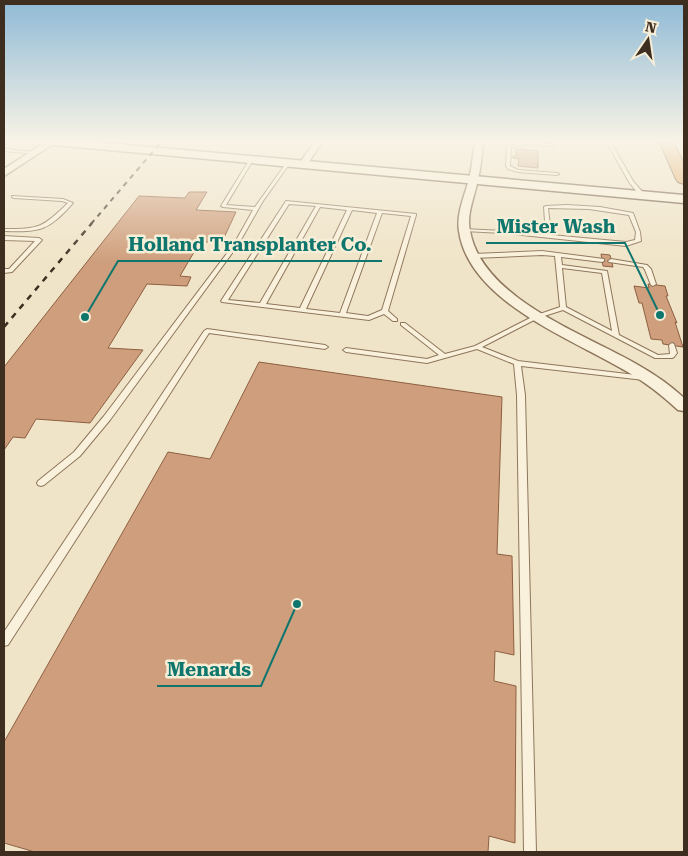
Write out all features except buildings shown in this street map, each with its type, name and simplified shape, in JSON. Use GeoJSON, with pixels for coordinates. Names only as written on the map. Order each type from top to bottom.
{"type":"FeatureCollection","features":[{"type":"Feature","properties":{"kind":"main road"},"geometry":{"type":"LineString","coordinates":[[483,181],[684,199]]}},
{"type":"Feature","properties":{"kind":"street"},"geometry":{"type":"LineString","coordinates":[[473,181],[465,215],[464,230],[473,256],[479,266],[494,282],[536,317],[649,378],[684,406]]}},
{"type":"Feature","properties":{"kind":"lane"},"geometry":{"type":"LineString","coordinates":[[238,181],[223,206],[256,209]]}},
{"type":"Feature","properties":{"kind":"lane"},"geometry":{"type":"LineString","coordinates":[[41,483],[77,454],[107,418],[236,244],[256,209],[276,181]]}},
{"type":"Feature","properties":{"kind":"lane"},"geometry":{"type":"LineString","coordinates":[[631,181],[644,196]]}},
{"type":"Feature","properties":{"kind":"lane"},"geometry":{"type":"LineString","coordinates":[[4,230],[40,230],[48,225],[70,203],[63,200],[14,197]]}},
{"type":"Feature","properties":{"kind":"lane"},"geometry":{"type":"LineString","coordinates":[[288,202],[350,209],[414,215],[385,311],[369,318],[224,301],[288,202]]}},
{"type":"Feature","properties":{"kind":"lane"},"geometry":{"type":"LineString","coordinates":[[262,306],[319,206]]}},
{"type":"Feature","properties":{"kind":"lane"},"geometry":{"type":"LineString","coordinates":[[464,230],[549,235],[626,244],[638,241],[638,232],[631,214],[618,211],[559,206],[546,207],[549,235]]}},
{"type":"Feature","properties":{"kind":"lane"},"geometry":{"type":"LineString","coordinates":[[302,310],[350,209]]}},
{"type":"Feature","properties":{"kind":"lane"},"geometry":{"type":"LineString","coordinates":[[342,315],[380,212]]}},
{"type":"Feature","properties":{"kind":"lane"},"geometry":{"type":"LineString","coordinates":[[4,238],[39,240],[10,271],[4,271]]}},
{"type":"Feature","properties":{"kind":"lane"},"geometry":{"type":"LineString","coordinates":[[473,256],[542,253],[602,260]]}},
{"type":"Feature","properties":{"kind":"lane"},"geometry":{"type":"LineString","coordinates":[[558,255],[563,308]]}},
{"type":"Feature","properties":{"kind":"lane"},"geometry":{"type":"LineString","coordinates":[[611,261],[645,266],[648,269],[653,284]]}},
{"type":"Feature","properties":{"kind":"lane"},"geometry":{"type":"LineString","coordinates":[[559,266],[605,272],[616,336]]}},
{"type":"Feature","properties":{"kind":"lane"},"geometry":{"type":"LineString","coordinates":[[346,350],[427,361],[477,347],[536,317],[563,308],[657,357],[672,356],[674,353],[672,346]]}},
{"type":"Feature","properties":{"kind":"lane"},"geometry":{"type":"LineString","coordinates":[[385,311],[395,320]]}},
{"type":"Feature","properties":{"kind":"lane"},"geometry":{"type":"LineString","coordinates":[[403,324],[444,356]]}},
{"type":"Feature","properties":{"kind":"lane"},"geometry":{"type":"LineString","coordinates":[[4,641],[207,331],[325,347]]}},
{"type":"Feature","properties":{"kind":"lane"},"geometry":{"type":"LineString","coordinates":[[477,347],[517,363],[649,378]]}},
{"type":"Feature","properties":{"kind":"lane"},"geometry":{"type":"LineString","coordinates":[[517,363],[521,395],[530,852]]}},
{"type":"Feature","properties":{"kind":"railway"},"geometry":{"type":"LineString","coordinates":[[91,224],[128,181]]}},
{"type":"Feature","properties":{"kind":"railway"},"geometry":{"type":"LineString","coordinates":[[4,327],[92,223]]}},
{"type":"Feature","properties":{"kind":"place","name":"Mister Wash"},"geometry":{"type":"Point","coordinates":[660,315]}},
{"type":"Feature","properties":{"kind":"place","name":"Holland Transplanter Co."},"geometry":{"type":"Point","coordinates":[85,317]}},
{"type":"Feature","properties":{"kind":"place","name":"Menards"},"geometry":{"type":"Point","coordinates":[297,604]}}]}
